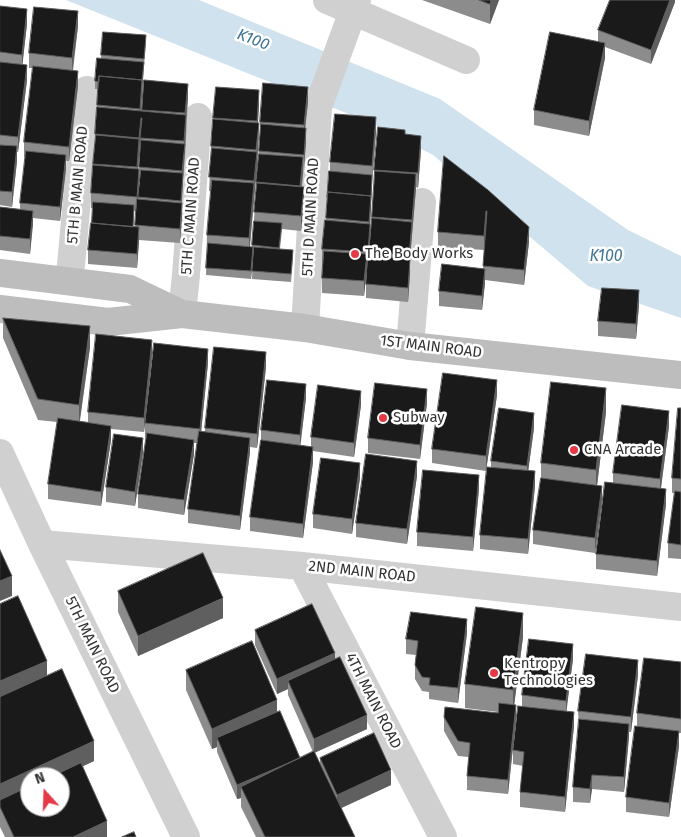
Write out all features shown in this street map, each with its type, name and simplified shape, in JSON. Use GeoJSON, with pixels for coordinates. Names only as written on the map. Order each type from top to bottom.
{"type":"FeatureCollection","features":[{"type":"Feature","properties":{"kind":"street"},"geometry":{"type":"LineString","coordinates":[[327,0],[355,5],[466,60]]}},
{"type":"Feature","properties":{"kind":"street","name":"5TH D MAIN ROAD"},"geometry":{"type":"LineString","coordinates":[[305,328],[318,107],[355,5]]}},
{"type":"Feature","properties":{"kind":"street","name":"5TH B MAIN ROAD"},"geometry":{"type":"LineString","coordinates":[[68,281],[87,90]]}},
{"type":"Feature","properties":{"kind":"street","name":"5TH C MAIN ROAD"},"geometry":{"type":"LineString","coordinates":[[182,314],[198,117]]}},
{"type":"Feature","properties":{"kind":"street"},"geometry":{"type":"LineString","coordinates":[[410,346],[422,202]]}},
{"type":"Feature","properties":{"kind":"street","name":"1ST MAIN ROAD"},"geometry":{"type":"LineString","coordinates":[[0,273],[130,289],[182,314]]}},
{"type":"Feature","properties":{"kind":"street","name":"1ST MAIN ROAD"},"geometry":{"type":"LineString","coordinates":[[0,309],[108,322],[182,314],[305,328],[410,346],[681,375]]}},
{"type":"Feature","properties":{"kind":"street","name":"5TH MAIN ROAD"},"geometry":{"type":"LineString","coordinates":[[0,453],[42,544],[186,837]]}},
{"type":"Feature","properties":{"kind":"street","name":"2ND MAIN ROAD"},"geometry":{"type":"LineString","coordinates":[[42,544],[302,566],[681,607]]}},
{"type":"Feature","properties":{"kind":"street","name":"4TH MAIN ROAD"},"geometry":{"type":"LineString","coordinates":[[302,566],[443,837]]}},
{"type":"Feature","properties":{"kind":"water","name":"K100"},"geometry":{"type":"Polygon","coordinates":[[[66,0],[199,0],[440,99],[628,230],[681,256],[681,318],[588,286],[433,155],[371,123],[66,0]]]}},
{"type":"Feature","properties":{"kind":"building"},"geometry":{"type":"Polygon","coordinates":[[[479,0],[491,0],[490,4],[479,0]]]}},
{"type":"Feature","properties":{"kind":"building"},"geometry":{"type":"Polygon","coordinates":[[[610,0],[670,0],[651,50],[598,30],[610,0]]]}},
{"type":"Feature","properties":{"kind":"building"},"geometry":{"type":"Polygon","coordinates":[[[0,6],[27,9],[22,55],[0,52],[0,6]]]}},
{"type":"Feature","properties":{"kind":"building"},"geometry":{"type":"Polygon","coordinates":[[[34,7],[78,11],[72,58],[29,53],[34,7]]]}},
{"type":"Feature","properties":{"kind":"building"},"geometry":{"type":"Polygon","coordinates":[[[103,32],[146,35],[144,59],[101,55],[103,32]]]}},
{"type":"Feature","properties":{"kind":"building"},"geometry":{"type":"Polygon","coordinates":[[[550,32],[605,43],[589,121],[534,110],[550,32]]]}},
{"type":"Feature","properties":{"kind":"building"},"geometry":{"type":"Polygon","coordinates":[[[97,58],[144,62],[142,80],[99,76],[99,82],[95,81],[97,58]]]}},
{"type":"Feature","properties":{"kind":"building"},"geometry":{"type":"Polygon","coordinates":[[[0,62],[27,65],[18,137],[0,135],[0,62]]]}},
{"type":"Feature","properties":{"kind":"building"},"geometry":{"type":"Polygon","coordinates":[[[33,66],[78,71],[69,147],[24,142],[33,66]]]}},
{"type":"Feature","properties":{"kind":"building"},"geometry":{"type":"Polygon","coordinates":[[[99,76],[142,80],[140,109],[97,105],[99,76]]]}},
{"type":"Feature","properties":{"kind":"building"},"geometry":{"type":"Polygon","coordinates":[[[144,80],[188,84],[185,113],[142,110],[144,80]]]}},
{"type":"Feature","properties":{"kind":"building"},"geometry":{"type":"Polygon","coordinates":[[[263,83],[308,87],[304,125],[260,122],[263,83]]]}},
{"type":"Feature","properties":{"kind":"building"},"geometry":{"type":"Polygon","coordinates":[[[216,87],[259,90],[257,121],[213,118],[216,87]]]}},
{"type":"Feature","properties":{"kind":"building"},"geometry":{"type":"Polygon","coordinates":[[[97,107],[186,115],[184,141],[140,138],[142,118],[139,138],[95,134],[97,107]]]}},
{"type":"Feature","properties":{"kind":"building"},"geometry":{"type":"Polygon","coordinates":[[[335,114],[376,117],[372,166],[330,162],[335,114]]]}},
{"type":"Feature","properties":{"kind":"building"},"geometry":{"type":"Polygon","coordinates":[[[213,119],[259,123],[256,150],[211,146],[213,119]]]}},
{"type":"Feature","properties":{"kind":"building"},"geometry":{"type":"Polygon","coordinates":[[[261,124],[306,128],[304,155],[259,151],[261,124]]]}},
{"type":"Feature","properties":{"kind":"building"},"geometry":{"type":"Polygon","coordinates":[[[378,127],[405,130],[405,134],[421,136],[418,173],[374,170],[378,127]]]}},
{"type":"Feature","properties":{"kind":"building"},"geometry":{"type":"Polygon","coordinates":[[[96,135],[139,139],[137,167],[93,164],[96,135]]]}},
{"type":"Feature","properties":{"kind":"building"},"geometry":{"type":"Polygon","coordinates":[[[141,140],[185,144],[182,171],[139,167],[141,140]]]}},
{"type":"Feature","properties":{"kind":"building"},"geometry":{"type":"Polygon","coordinates":[[[0,145],[17,146],[12,192],[0,191],[0,145]]]}},
{"type":"Feature","properties":{"kind":"building"},"geometry":{"type":"Polygon","coordinates":[[[212,148],[257,152],[254,181],[209,177],[212,148]]]}},
{"type":"Feature","properties":{"kind":"building"},"geometry":{"type":"Polygon","coordinates":[[[26,151],[66,155],[60,207],[20,203],[26,151]]]}},
{"type":"Feature","properties":{"kind":"building"},"geometry":{"type":"Polygon","coordinates":[[[259,154],[303,157],[300,186],[256,182],[259,154]]]}},
{"type":"Feature","properties":{"kind":"building"},"geometry":{"type":"Polygon","coordinates":[[[444,156],[488,190],[529,227],[524,270],[483,266],[487,211],[484,236],[438,232],[444,156]]]}},
{"type":"Feature","properties":{"kind":"building"},"geometry":{"type":"Polygon","coordinates":[[[93,165],[139,169],[137,197],[91,193],[93,165]]]}},
{"type":"Feature","properties":{"kind":"building"},"geometry":{"type":"Polygon","coordinates":[[[141,170],[183,173],[181,201],[138,197],[141,170]]]}},
{"type":"Feature","properties":{"kind":"building"},"geometry":{"type":"Polygon","coordinates":[[[329,171],[372,175],[371,196],[328,192],[327,197],[329,171]]]}},
{"type":"Feature","properties":{"kind":"building"},"geometry":{"type":"Polygon","coordinates":[[[375,171],[416,174],[412,220],[372,217],[375,171]]]}},
{"type":"Feature","properties":{"kind":"building"},"geometry":{"type":"Polygon","coordinates":[[[212,180],[254,183],[249,238],[207,235],[212,180]]]}},
{"type":"Feature","properties":{"kind":"building"},"geometry":{"type":"Polygon","coordinates":[[[257,183],[304,187],[301,216],[254,212],[257,183]]]}},
{"type":"Feature","properties":{"kind":"building"},"geometry":{"type":"Polygon","coordinates":[[[328,192],[371,196],[369,222],[326,218],[328,192]]]}},
{"type":"Feature","properties":{"kind":"building"},"geometry":{"type":"Polygon","coordinates":[[[137,199],[182,203],[180,229],[135,225],[137,199]]]}},
{"type":"Feature","properties":{"kind":"building"},"geometry":{"type":"Polygon","coordinates":[[[93,202],[134,205],[133,227],[92,223],[93,202]]]}},
{"type":"Feature","properties":{"kind":"building"},"geometry":{"type":"Polygon","coordinates":[[[0,207],[33,211],[30,239],[0,236],[0,207]]]}},
{"type":"Feature","properties":{"kind":"building"},"geometry":{"type":"Polygon","coordinates":[[[372,218],[412,222],[409,256],[369,252],[372,218]]]}},
{"type":"Feature","properties":{"kind":"building"},"geometry":{"type":"Polygon","coordinates":[[[325,220],[370,224],[368,252],[322,249],[325,220]]]}},
{"type":"Feature","properties":{"kind":"building"},"geometry":{"type":"Polygon","coordinates":[[[254,221],[282,223],[279,248],[252,245],[254,221]]]}},
{"type":"Feature","properties":{"kind":"building"},"geometry":{"type":"Polygon","coordinates":[[[91,223],[139,227],[137,254],[88,250],[91,223]]]}},
{"type":"Feature","properties":{"kind":"building"},"geometry":{"type":"Polygon","coordinates":[[[208,243],[253,247],[251,271],[206,268],[208,243]]]}},
{"type":"Feature","properties":{"kind":"building"},"geometry":{"type":"Polygon","coordinates":[[[254,247],[293,250],[291,274],[252,271],[254,247]]]}},
{"type":"Feature","properties":{"kind":"building"},"geometry":{"type":"Polygon","coordinates":[[[324,251],[367,254],[364,281],[322,278],[324,251]]]}},
{"type":"Feature","properties":{"kind":"building"},"geometry":{"type":"Polygon","coordinates":[[[368,255],[410,259],[408,288],[366,284],[368,255]]]}},
{"type":"Feature","properties":{"kind":"building"},"geometry":{"type":"Polygon","coordinates":[[[442,264],[485,269],[482,296],[439,291],[442,264]]]}},
{"type":"Feature","properties":{"kind":"building"},"geometry":{"type":"Polygon","coordinates":[[[602,288],[639,290],[636,324],[598,321],[602,288]]]}},
{"type":"Feature","properties":{"kind":"building"},"geometry":{"type":"Polygon","coordinates":[[[3,318],[90,326],[79,405],[38,399],[3,318]]]}},
{"type":"Feature","properties":{"kind":"building"},"geometry":{"type":"Polygon","coordinates":[[[96,334],[152,340],[144,418],[88,412],[96,334]]]}},
{"type":"Feature","properties":{"kind":"building"},"geometry":{"type":"Polygon","coordinates":[[[154,343],[208,349],[200,429],[145,423],[154,343]]]}},
{"type":"Feature","properties":{"kind":"building"},"geometry":{"type":"Polygon","coordinates":[[[214,347],[266,352],[257,434],[205,428],[214,347]]]}},
{"type":"Feature","properties":{"kind":"building"},"geometry":{"type":"Polygon","coordinates":[[[443,373],[497,380],[486,456],[432,449],[443,373]]]}},
{"type":"Feature","properties":{"kind":"building"},"geometry":{"type":"Polygon","coordinates":[[[267,380],[306,384],[300,435],[261,430],[267,380]]]}},
{"type":"Feature","properties":{"kind":"building","name":"CNA Arcade"},"geometry":{"type":"Polygon","coordinates":[[[551,382],[606,388],[596,470],[541,463],[551,382]]]}},
{"type":"Feature","properties":{"kind":"building"},"geometry":{"type":"Polygon","coordinates":[[[375,383],[427,389],[420,445],[368,438],[375,383]]]}},
{"type":"Feature","properties":{"kind":"building"},"geometry":{"type":"Polygon","coordinates":[[[318,385],[361,391],[354,443],[311,437],[318,385]]]}},
{"type":"Feature","properties":{"kind":"building"},"geometry":{"type":"Polygon","coordinates":[[[622,405],[669,411],[660,479],[613,473],[622,405]]]}},
{"type":"Feature","properties":{"kind":"building"},"geometry":{"type":"Polygon","coordinates":[[[499,408],[534,413],[527,466],[491,461],[499,408]]]}},
{"type":"Feature","properties":{"kind":"building"},"geometry":{"type":"Polygon","coordinates":[[[678,408],[681,408],[681,479],[672,478],[678,408]]]}},
{"type":"Feature","properties":{"kind":"building"},"geometry":{"type":"Polygon","coordinates":[[[58,418],[111,426],[101,492],[48,484],[58,418]]]}},
{"type":"Feature","properties":{"kind":"building"},"geometry":{"type":"Polygon","coordinates":[[[199,431],[250,438],[240,516],[188,509],[199,431]]]}},
{"type":"Feature","properties":{"kind":"building"},"geometry":{"type":"Polygon","coordinates":[[[147,433],[194,440],[184,500],[138,494],[147,433]]]}},
{"type":"Feature","properties":{"kind":"building"},"geometry":{"type":"Polygon","coordinates":[[[114,434],[143,438],[135,492],[106,487],[114,434]]]}},
{"type":"Feature","properties":{"kind":"building"},"geometry":{"type":"Polygon","coordinates":[[[261,440],[313,447],[303,524],[250,517],[261,440]]]}},
{"type":"Feature","properties":{"kind":"building"},"geometry":{"type":"Polygon","coordinates":[[[366,454],[417,461],[407,529],[356,523],[366,454]]]}},
{"type":"Feature","properties":{"kind":"building"},"geometry":{"type":"Polygon","coordinates":[[[321,458],[360,463],[352,519],[313,514],[321,458]]]}},
{"type":"Feature","properties":{"kind":"building"},"geometry":{"type":"Polygon","coordinates":[[[487,467],[535,471],[528,539],[480,535],[487,467]]]}},
{"type":"Feature","properties":{"kind":"building"},"geometry":{"type":"Polygon","coordinates":[[[423,470],[479,475],[473,537],[417,532],[423,470]]]}},
{"type":"Feature","properties":{"kind":"building"},"geometry":{"type":"Polygon","coordinates":[[[541,478],[602,486],[595,538],[533,530],[541,478]]]}},
{"type":"Feature","properties":{"kind":"building"},"geometry":{"type":"Polygon","coordinates":[[[605,482],[666,489],[657,561],[596,554],[605,482]]]}},
{"type":"Feature","properties":{"kind":"building"},"geometry":{"type":"Polygon","coordinates":[[[675,491],[681,492],[681,545],[668,543],[675,491]]]}},
{"type":"Feature","properties":{"kind":"building"},"geometry":{"type":"Polygon","coordinates":[[[0,550],[12,576],[0,581],[0,550]]]}},
{"type":"Feature","properties":{"kind":"building"},"geometry":{"type":"Polygon","coordinates":[[[203,553],[223,598],[138,636],[118,591],[203,553]]]}},
{"type":"Feature","properties":{"kind":"building"},"geometry":{"type":"Polygon","coordinates":[[[18,596],[47,661],[0,681],[0,604],[18,596]]]}},
{"type":"Feature","properties":{"kind":"building"},"geometry":{"type":"Polygon","coordinates":[[[312,604],[335,653],[277,679],[255,630],[312,604]]]}},
{"type":"Feature","properties":{"kind":"building","name":"Kentropy Technologies"},"geometry":{"type":"Polygon","coordinates":[[[476,607],[523,613],[513,690],[465,684],[476,607]]]}},
{"type":"Feature","properties":{"kind":"building"},"geometry":{"type":"Polygon","coordinates":[[[411,612],[467,619],[458,688],[429,685],[430,678],[422,677],[415,665],[418,641],[406,639],[411,612]]]}},
{"type":"Feature","properties":{"kind":"building"},"geometry":{"type":"Polygon","coordinates":[[[529,639],[573,644],[566,701],[522,695],[529,639]]]}},
{"type":"Feature","properties":{"kind":"building"},"geometry":{"type":"Polygon","coordinates":[[[252,641],[277,700],[212,729],[186,670],[252,641]]]}},
{"type":"Feature","properties":{"kind":"building"},"geometry":{"type":"Polygon","coordinates":[[[586,654],[638,660],[631,717],[578,711],[586,654]]]}},
{"type":"Feature","properties":{"kind":"building"},"geometry":{"type":"Polygon","coordinates":[[[340,657],[367,715],[314,739],[288,681],[340,657]]]}},
{"type":"Feature","properties":{"kind":"building"},"geometry":{"type":"Polygon","coordinates":[[[644,658],[681,662],[681,719],[637,713],[644,658]]]}},
{"type":"Feature","properties":{"kind":"building"},"geometry":{"type":"Polygon","coordinates":[[[62,669],[94,741],[37,767],[20,767],[20,775],[0,784],[0,697],[62,669]]]}},
{"type":"Feature","properties":{"kind":"building"},"geometry":{"type":"Polygon","coordinates":[[[499,703],[516,705],[508,780],[467,776],[470,743],[458,741],[444,717],[445,707],[498,713],[499,703]]]}},
{"type":"Feature","properties":{"kind":"building"},"geometry":{"type":"Polygon","coordinates":[[[518,706],[574,712],[565,797],[520,792],[524,752],[513,750],[518,706]]]}},
{"type":"Feature","properties":{"kind":"building"},"geometry":{"type":"Polygon","coordinates":[[[280,711],[300,758],[237,785],[217,738],[280,711]]]}},
{"type":"Feature","properties":{"kind":"building"},"geometry":{"type":"Polygon","coordinates":[[[579,719],[629,724],[624,777],[592,775],[590,789],[573,787],[579,719]]]}},
{"type":"Feature","properties":{"kind":"building"},"geometry":{"type":"Polygon","coordinates":[[[635,726],[679,731],[669,803],[626,797],[635,726]]]}},
{"type":"Feature","properties":{"kind":"building"},"geometry":{"type":"Polygon","coordinates":[[[374,733],[391,770],[337,795],[320,758],[374,733]]]}},
{"type":"Feature","properties":{"kind":"building"},"geometry":{"type":"Polygon","coordinates":[[[314,751],[355,837],[265,837],[241,787],[314,751]]]}},
{"type":"Feature","properties":{"kind":"building"},"geometry":{"type":"Polygon","coordinates":[[[81,763],[107,821],[73,837],[14,837],[0,807],[0,800],[20,791],[20,817],[70,817],[70,768],[81,763]]]}},
{"type":"Feature","properties":{"kind":"building"},"geometry":{"type":"Polygon","coordinates":[[[134,832],[136,837],[122,837],[134,832]]]}},
{"type":"Feature","properties":{"kind":"place","name":"The Body Works"},"geometry":{"type":"Point","coordinates":[355,254]}},
{"type":"Feature","properties":{"kind":"place","name":"Subway"},"geometry":{"type":"Point","coordinates":[383,418]}},
{"type":"Feature","properties":{"kind":"place","name":"CNA Arcade"},"geometry":{"type":"Point","coordinates":[574,450]}},
{"type":"Feature","properties":{"kind":"place","name":"Kentropy Technologies"},"geometry":{"type":"Point","coordinates":[494,673]}}]}
